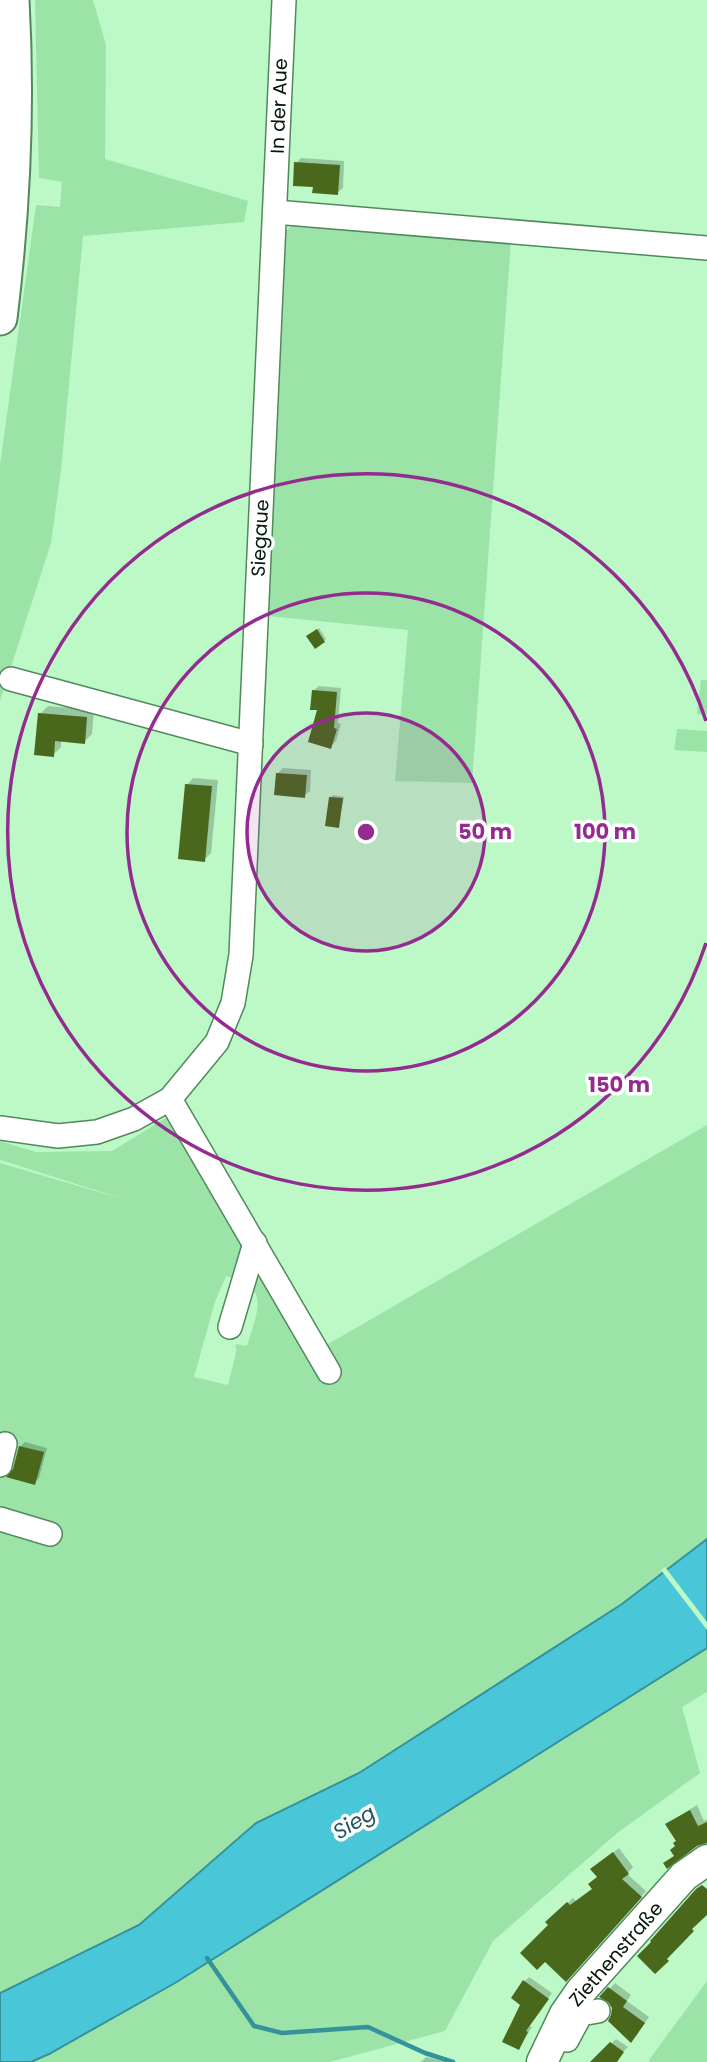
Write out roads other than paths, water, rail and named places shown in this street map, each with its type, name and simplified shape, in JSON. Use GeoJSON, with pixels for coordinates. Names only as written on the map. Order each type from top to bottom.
{"type":"FeatureCollection","features":[{"type":"Feature","properties":{"kind":"highway"},"geometry":{"type":"LineString","coordinates":[[0,318],[7,260],[15,94],[12,0]]}},
{"type":"Feature","properties":{"kind":"main road","name":"Ziethenstraße"},"geometry":{"type":"LineString","coordinates":[[542,2062],[565,2014],[581,1991],[684,1876],[707,1860]]}},
{"type":"Feature","properties":{"kind":"street","name":"In der Aue"},"geometry":{"type":"LineString","coordinates":[[275,212],[284,0]]}},
{"type":"Feature","properties":{"kind":"street"},"geometry":{"type":"LineString","coordinates":[[275,212],[707,248]]}},
{"type":"Feature","properties":{"kind":"street","name":"Siegaue"},"geometry":{"type":"LineString","coordinates":[[0,1128],[58,1136],[97,1132],[134,1119],[170,1099],[217,1042],[233,1003],[241,955],[275,212]]}},
{"type":"Feature","properties":{"kind":"street"},"geometry":{"type":"LineString","coordinates":[[11,679],[251,744]]}},
{"type":"Feature","properties":{"kind":"street"},"geometry":{"type":"LineString","coordinates":[[170,1099],[329,1372]]}},
{"type":"Feature","properties":{"kind":"street"},"geometry":{"type":"LineString","coordinates":[[230,1327],[255,1243]]}},
{"type":"Feature","properties":{"kind":"street"},"geometry":{"type":"LineString","coordinates":[[0,1519],[50,1534]]}},
{"type":"Feature","properties":{"kind":"street"},"geometry":{"type":"LineString","coordinates":[[557,2062],[581,2014],[598,2011]]}},
{"type":"Feature","properties":{"kind":"water","name":"Sieg"},"geometry":{"type":"Polygon","coordinates":[[[707,1539],[707,1648],[175,1983],[49,2054],[31,2062],[0,2062],[0,1993],[139,1925],[256,1823],[359,1773],[622,1604],[707,1539]]]}},
{"type":"Feature","properties":{"kind":"waterway"},"geometry":{"type":"LineString","coordinates":[[207,1958],[254,2026],[282,2033],[368,2027],[425,2053],[453,2062]]}}]}
